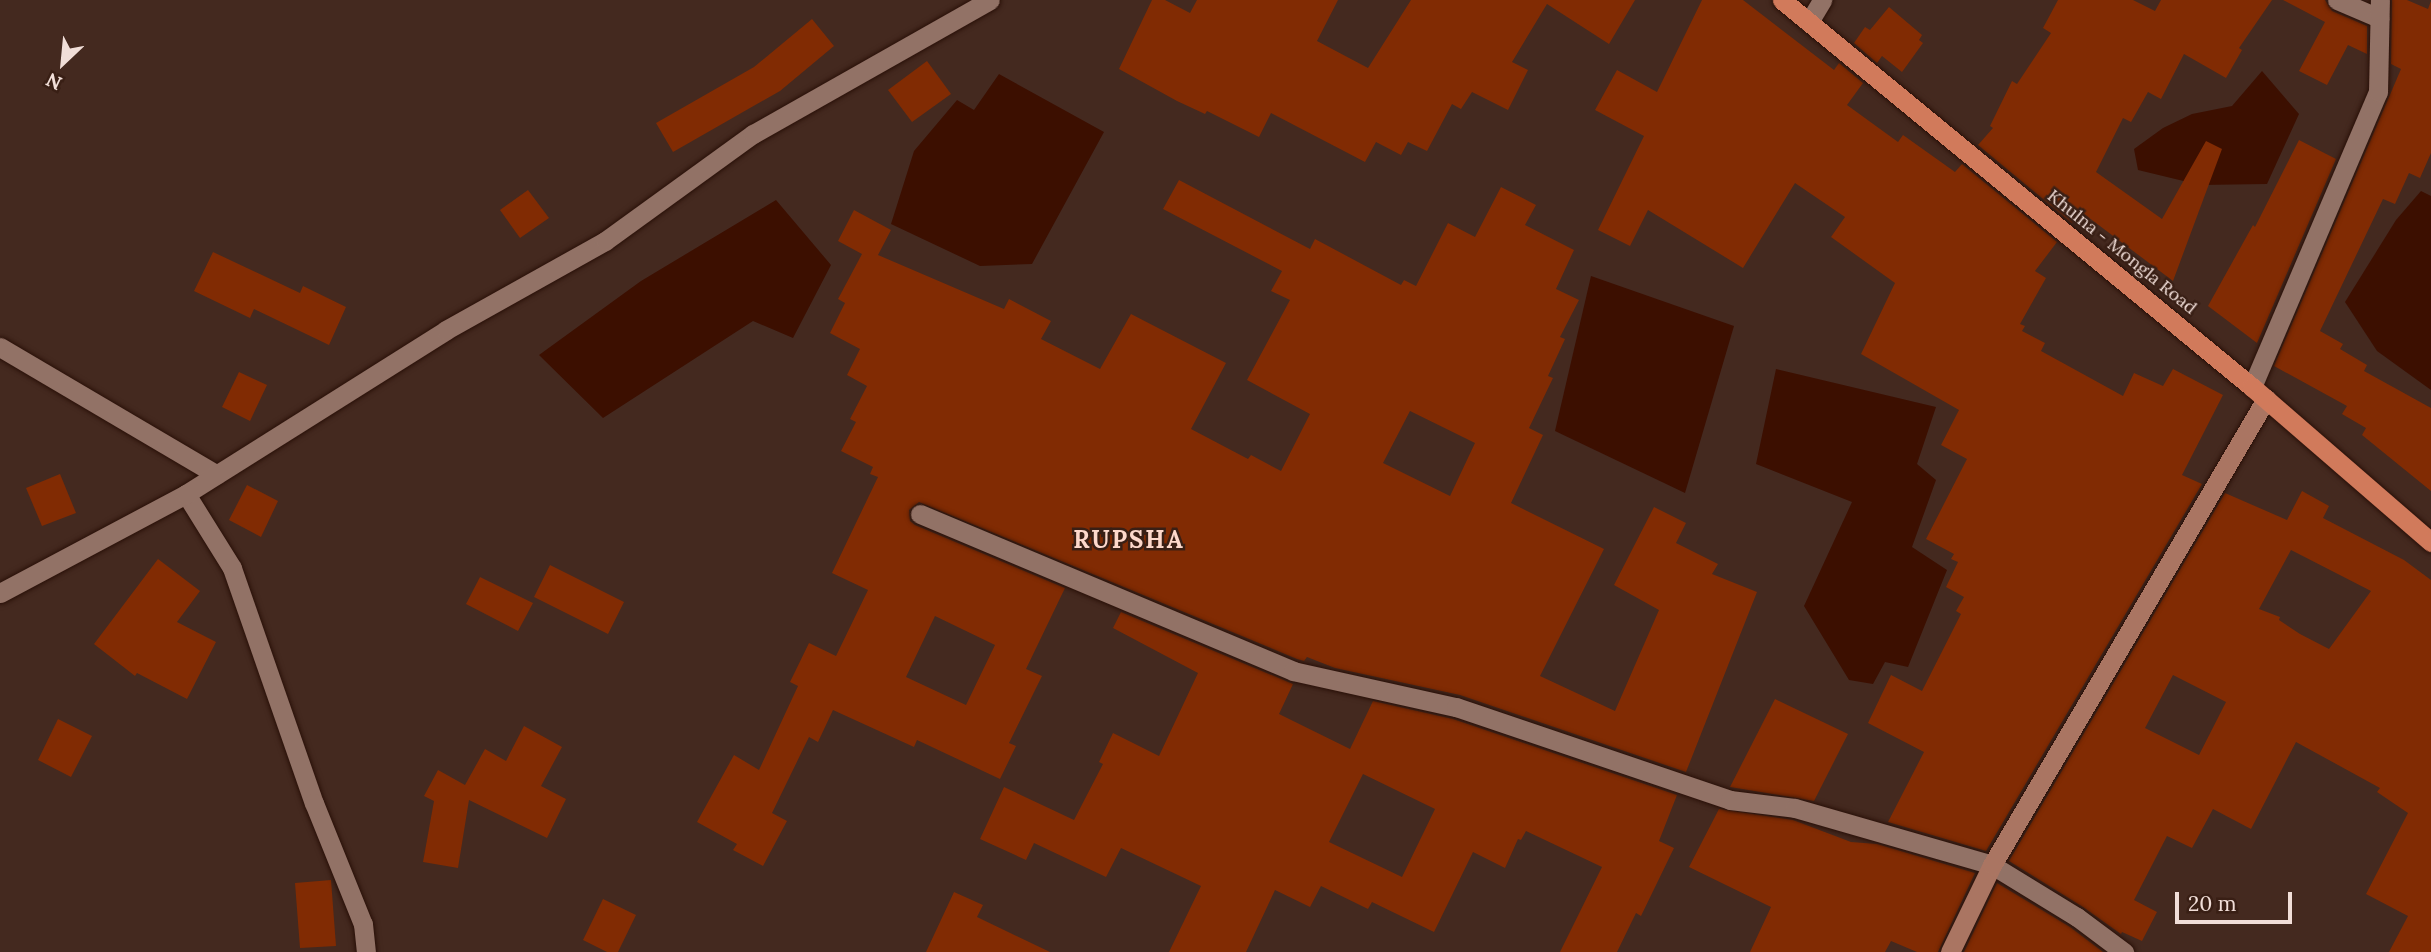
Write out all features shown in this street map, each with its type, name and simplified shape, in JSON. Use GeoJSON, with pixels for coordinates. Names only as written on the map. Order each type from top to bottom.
{"type":"FeatureCollection","features":[{"type":"Feature","properties":{"kind":"highway","name":"Khulna - Mongla Road"},"geometry":{"type":"LineString","coordinates":[[1782,0],[2259,393],[2431,542]]}},
{"type":"Feature","properties":{"kind":"main road"},"geometry":{"type":"LineString","coordinates":[[1950,952],[1992,865],[2259,393]]}},
{"type":"Feature","properties":{"kind":"street"},"geometry":{"type":"LineString","coordinates":[[0,593],[186,494],[446,330],[606,241],[753,134],[990,0]]}},
{"type":"Feature","properties":{"kind":"street"},"geometry":{"type":"LineString","coordinates":[[1809,22],[1822,0]]}},
{"type":"Feature","properties":{"kind":"street"},"geometry":{"type":"LineString","coordinates":[[2259,393],[2378,92],[2379,9],[2337,0]]}},
{"type":"Feature","properties":{"kind":"street"},"geometry":{"type":"LineString","coordinates":[[0,347],[216,474]]}},
{"type":"Feature","properties":{"kind":"street"},"geometry":{"type":"LineString","coordinates":[[186,494],[232,568],[314,803],[363,924],[366,952]]}},
{"type":"Feature","properties":{"kind":"street"},"geometry":{"type":"LineString","coordinates":[[920,514],[1293,671],[1456,706],[1730,800],[1795,808],[1992,865],[2077,917],[2124,952]]}},
{"type":"Feature","properties":{"kind":"shaded area"},"geometry":{"type":"Polygon","coordinates":[[[2262,71],[2299,114],[2267,184],[2200,185],[2138,170],[2134,149],[2163,128],[2192,114],[2232,106],[2262,71]]]}},
{"type":"Feature","properties":{"kind":"shaded area"},"geometry":{"type":"Polygon","coordinates":[[[999,74],[1104,132],[1032,264],[980,266],[891,224],[914,151],[957,100],[974,110],[999,74]]]}},
{"type":"Feature","properties":{"kind":"shaded area"},"geometry":{"type":"Polygon","coordinates":[[[2421,191],[2431,196],[2431,390],[2377,351],[2345,302],[2396,220],[2421,191]]]}},
{"type":"Feature","properties":{"kind":"shaded area"},"geometry":{"type":"Polygon","coordinates":[[[776,200],[831,265],[793,338],[753,321],[603,418],[539,355],[641,281],[776,200]]]}},
{"type":"Feature","properties":{"kind":"shaded area"},"geometry":{"type":"Polygon","coordinates":[[[1591,276],[1734,326],[1685,493],[1555,431],[1591,276]]]}},
{"type":"Feature","properties":{"kind":"shaded area"},"geometry":{"type":"Polygon","coordinates":[[[1776,369],[1936,407],[1917,464],[1936,480],[1912,547],[1947,570],[1908,667],[1885,662],[1873,684],[1849,680],[1804,606],[1852,502],[1756,464],[1776,369]]]}},
{"type":"Feature","properties":{"kind":"building"},"geometry":{"type":"Polygon","coordinates":[[[1152,0],[1165,0],[1190,13],[1197,0],[1338,0],[1317,41],[1368,68],[1411,0],[1635,0],[1609,44],[1547,4],[1512,62],[1528,70],[1508,110],[1472,92],[1461,109],[1452,104],[1427,151],[1408,142],[1401,155],[1376,142],[1365,162],[1271,113],[1259,137],[1207,111],[1205,114],[1177,101],[1119,69],[1152,0]]]}},
{"type":"Feature","properties":{"kind":"building"},"geometry":{"type":"Polygon","coordinates":[[[1702,0],[1743,0],[1834,70],[1839,63],[1863,83],[1847,105],[1898,142],[1903,135],[1955,172],[1962,164],[2057,242],[2035,271],[2046,278],[2020,324],[2025,326],[2022,331],[2045,343],[2041,351],[2123,396],[2134,373],[2163,386],[2173,369],[2223,395],[2182,475],[2202,484],[1986,851],[1888,822],[1924,752],[1868,723],[1891,675],[1922,691],[1961,614],[1956,611],[1964,597],[1946,587],[1958,562],[1951,559],[1954,554],[1926,539],[1967,459],[1941,445],[1959,410],[1861,354],[1895,283],[1831,237],[1845,217],[1795,183],[1743,268],[1648,210],[1630,246],[1598,230],[1644,136],[1595,110],[1617,70],[1657,92],[1702,0]]]}},
{"type":"Feature","properties":{"kind":"building"},"geometry":{"type":"Polygon","coordinates":[[[2058,0],[2133,0],[2155,11],[2161,0],[2272,0],[2239,48],[2242,50],[2226,78],[2184,54],[2161,99],[2148,92],[2131,122],[2123,118],[2096,172],[2162,219],[2206,141],[2222,149],[2173,281],[2084,214],[2080,221],[2075,218],[2072,223],[1978,145],[1993,128],[1990,126],[2012,81],[2017,84],[2051,33],[2043,28],[2058,0]]]}},
{"type":"Feature","properties":{"kind":"building"},"geometry":{"type":"Polygon","coordinates":[[[2283,0],[2325,0],[2332,11],[2367,26],[2367,54],[2348,45],[2327,85],[2299,71],[2325,22],[2283,0]]]}},
{"type":"Feature","properties":{"kind":"building"},"geometry":{"type":"Polygon","coordinates":[[[2392,0],[2407,0],[2428,9],[2431,1],[2431,153],[2420,178],[2409,173],[2395,204],[2383,199],[2320,331],[2343,344],[2340,349],[2367,365],[2364,371],[2431,408],[2431,491],[2362,435],[2366,428],[2342,414],[2347,406],[2274,366],[2401,69],[2391,64],[2392,0]]]}},
{"type":"Feature","properties":{"kind":"building"},"geometry":{"type":"Polygon","coordinates":[[[1889,7],[1922,35],[1919,40],[1923,43],[1902,72],[1882,56],[1877,63],[1854,43],[1865,27],[1870,30],[1889,7]]]}},
{"type":"Feature","properties":{"kind":"building"},"geometry":{"type":"Polygon","coordinates":[[[812,19],[834,46],[780,91],[673,152],[656,123],[754,67],[812,19]]]}},
{"type":"Feature","properties":{"kind":"building"},"geometry":{"type":"Polygon","coordinates":[[[927,61],[951,94],[912,122],[888,90],[927,61]]]}},
{"type":"Feature","properties":{"kind":"building"},"geometry":{"type":"Polygon","coordinates":[[[2299,140],[2336,159],[2257,343],[2208,306],[2253,225],[2255,227],[2299,140]]]}},
{"type":"Feature","properties":{"kind":"building"},"geometry":{"type":"Polygon","coordinates":[[[1179,180],[1310,249],[1315,239],[1401,285],[1404,280],[1416,286],[1448,223],[1475,237],[1501,187],[1536,205],[1525,225],[1574,250],[1556,289],[1579,300],[1560,337],[1565,339],[1548,376],[1553,378],[1529,428],[1543,435],[1511,503],[1604,549],[1540,676],[1615,711],[1659,610],[1614,585],[1654,507],[1686,523],[1676,543],[1718,564],[1712,574],[1757,592],[1686,772],[1460,695],[1335,668],[1307,657],[1304,661],[1297,659],[919,502],[909,510],[910,521],[915,525],[1065,588],[1026,669],[1042,676],[1009,743],[1016,746],[1000,779],[917,740],[914,747],[833,710],[818,742],[809,737],[772,813],[787,821],[763,866],[733,850],[737,844],[697,822],[734,755],[759,770],[798,686],[790,682],[809,643],[836,656],[868,590],[832,573],[878,477],[870,474],[873,467],[841,451],[856,422],[850,419],[867,386],[847,375],[860,349],[830,333],[845,303],[838,299],[862,254],[838,241],[854,210],[891,230],[878,255],[1004,309],[1009,299],[1051,321],[1041,339],[1100,369],[1131,314],[1226,363],[1191,429],[1248,459],[1251,455],[1281,471],[1310,414],[1247,380],[1290,300],[1271,291],[1282,271],[1163,209],[1179,180]],[[1410,411],[1383,463],[1450,496],[1475,443],[1410,411]],[[935,616],[906,677],[966,705],[995,645],[935,616]]]}},
{"type":"Feature","properties":{"kind":"building"},"geometry":{"type":"Polygon","coordinates":[[[528,190],[549,218],[520,238],[500,210],[528,190]]]}},
{"type":"Feature","properties":{"kind":"building"},"geometry":{"type":"Polygon","coordinates":[[[213,252],[300,293],[303,286],[346,307],[329,345],[254,309],[250,318],[194,291],[213,252]]]}},
{"type":"Feature","properties":{"kind":"building"},"geometry":{"type":"Polygon","coordinates":[[[239,372],[267,385],[250,421],[222,407],[239,372]]]}},
{"type":"Feature","properties":{"kind":"building"},"geometry":{"type":"Polygon","coordinates":[[[60,474],[76,513],[42,526],[26,488],[60,474]]]}},
{"type":"Feature","properties":{"kind":"building"},"geometry":{"type":"Polygon","coordinates":[[[247,485],[278,501],[261,537],[229,520],[247,485]]]}},
{"type":"Feature","properties":{"kind":"building"},"geometry":{"type":"Polygon","coordinates":[[[2302,491],[2329,506],[2323,518],[2404,560],[2431,580],[2431,952],[2389,952],[2408,916],[2366,894],[2408,813],[2377,792],[2380,788],[2296,742],[2251,829],[2213,809],[2192,848],[2167,836],[2134,900],[2157,912],[2142,941],[2122,932],[2121,934],[2009,861],[2225,493],[2287,520],[2302,491]],[[2291,550],[2259,609],[2280,617],[2279,620],[2300,634],[2329,649],[2371,591],[2291,550]],[[2173,675],[2145,728],[2199,755],[2226,702],[2173,675]]]}},
{"type":"Feature","properties":{"kind":"building"},"geometry":{"type":"Polygon","coordinates":[[[158,559],[200,591],[177,622],[216,642],[187,699],[137,673],[135,676],[94,644],[158,559]]]}},
{"type":"Feature","properties":{"kind":"building"},"geometry":{"type":"Polygon","coordinates":[[[550,565],[624,602],[608,634],[534,597],[550,565]]]}},
{"type":"Feature","properties":{"kind":"building"},"geometry":{"type":"Polygon","coordinates":[[[480,577],[533,603],[518,631],[466,604],[480,577]]]}},
{"type":"Feature","properties":{"kind":"building"},"geometry":{"type":"Polygon","coordinates":[[[1121,612],[1293,684],[1279,714],[1350,749],[1373,701],[1453,719],[1677,795],[1659,841],[1674,848],[1641,916],[1636,913],[1617,952],[1560,952],[1602,867],[1526,831],[1521,840],[1518,839],[1505,868],[1473,852],[1434,932],[1372,902],[1368,909],[1321,886],[1310,907],[1275,890],[1246,952],[1169,952],[1201,886],[1121,848],[1106,877],[1034,843],[1026,860],[980,839],[1004,787],[1074,820],[1103,764],[1099,762],[1113,733],[1159,756],[1198,673],[1113,628],[1121,612]],[[1363,774],[1329,842],[1402,877],[1435,809],[1363,774]]]}},
{"type":"Feature","properties":{"kind":"building"},"geometry":{"type":"Polygon","coordinates":[[[1775,699],[1848,734],[1814,801],[1730,787],[1775,699]]]}},
{"type":"Feature","properties":{"kind":"building"},"geometry":{"type":"Polygon","coordinates":[[[58,719],[92,736],[71,777],[38,760],[58,719]]]}},
{"type":"Feature","properties":{"kind":"building"},"geometry":{"type":"Polygon","coordinates":[[[524,726],[562,747],[541,786],[566,799],[547,838],[469,800],[458,868],[423,862],[434,801],[424,796],[438,770],[465,785],[485,749],[506,761],[524,726]]]}},
{"type":"Feature","properties":{"kind":"building"},"geometry":{"type":"Polygon","coordinates":[[[1719,809],[1793,820],[1851,842],[1877,844],[1975,873],[1938,952],[1917,952],[1891,941],[1885,952],[1750,952],[1771,907],[1689,867],[1719,809]]]}},
{"type":"Feature","properties":{"kind":"building"},"geometry":{"type":"Polygon","coordinates":[[[331,880],[336,946],[300,948],[295,883],[331,880]]]}},
{"type":"Feature","properties":{"kind":"building"},"geometry":{"type":"Polygon","coordinates":[[[1997,883],[2070,927],[2103,952],[1964,952],[1997,883]]]}},
{"type":"Feature","properties":{"kind":"building"},"geometry":{"type":"Polygon","coordinates":[[[954,892],[983,905],[977,917],[1050,952],[926,952],[954,892]]]}},
{"type":"Feature","properties":{"kind":"building"},"geometry":{"type":"Polygon","coordinates":[[[603,899],[636,915],[618,952],[607,952],[583,940],[603,899]]]}},
{"type":"Feature","properties":{"kind":"district","name":"RUPSHA"},"geometry":{"type":"Point","coordinates":[1129,540]}}]}
